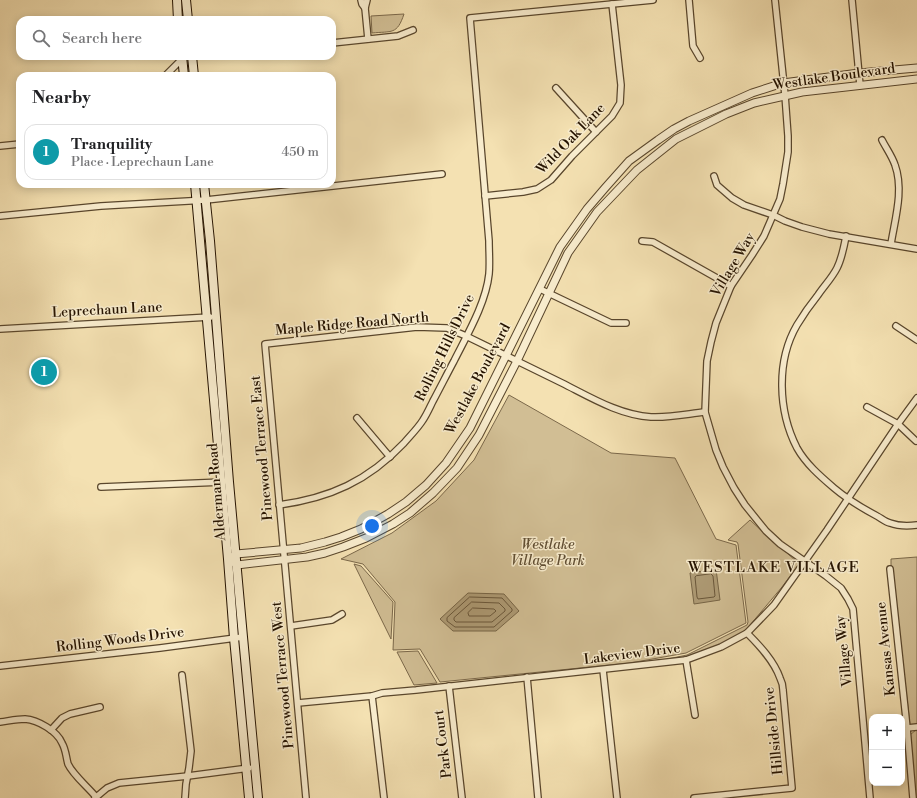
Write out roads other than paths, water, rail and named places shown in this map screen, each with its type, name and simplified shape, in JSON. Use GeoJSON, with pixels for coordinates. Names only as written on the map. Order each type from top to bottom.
{"type":"FeatureCollection","features":[{"type":"Feature","properties":{"kind":"main road"},"geometry":{"type":"LineString","coordinates":[[177,0],[178,16]]}},
{"type":"Feature","properties":{"kind":"main road"},"geometry":{"type":"LineString","coordinates":[[186,0],[188,16]]}},
{"type":"Feature","properties":{"kind":"main road"},"geometry":{"type":"LineString","coordinates":[[182,60],[184,72]]}},
{"type":"Feature","properties":{"kind":"main road"},"geometry":{"type":"LineString","coordinates":[[192,60],[194,72]]}},
{"type":"Feature","properties":{"kind":"main road","name":"Alderman Road"},"geometry":{"type":"LineString","coordinates":[[195,188],[249,798]]}},
{"type":"Feature","properties":{"kind":"main road","name":"Alderman Road"},"geometry":{"type":"LineString","coordinates":[[204,188],[229,482],[258,798]]}},
{"type":"Feature","properties":{"kind":"street"},"geometry":{"type":"LineString","coordinates":[[361,0],[365,8]]}},
{"type":"Feature","properties":{"kind":"street"},"geometry":{"type":"LineString","coordinates":[[367,0],[365,8],[368,39]]}},
{"type":"Feature","properties":{"kind":"street"},"geometry":{"type":"LineString","coordinates":[[612,4],[652,0]]}},
{"type":"Feature","properties":{"kind":"street"},"geometry":{"type":"LineString","coordinates":[[689,0],[693,46],[700,58]]}},
{"type":"Feature","properties":{"kind":"street","name":"Village Way"},"geometry":{"type":"LineString","coordinates":[[775,0],[788,136],[788,152],[783,184],[780,199],[764,236],[731,286],[716,323],[710,342],[707,361],[705,412],[716,450],[723,467],[745,506],[766,531],[780,544],[841,588],[853,608],[870,798]]}},
{"type":"Feature","properties":{"kind":"street"},"geometry":{"type":"LineString","coordinates":[[852,0],[860,85]]}},
{"type":"Feature","properties":{"kind":"street","name":"Rolling Hills Drive"},"geometry":{"type":"LineString","coordinates":[[279,506],[306,501],[344,488],[367,474],[390,457],[423,420],[484,299],[489,274],[488,241],[470,18],[612,4]]}},
{"type":"Feature","properties":{"kind":"street","name":"Wild Oak Lane"},"geometry":{"type":"LineString","coordinates":[[485,196],[537,189],[551,180],[572,156],[612,116],[620,103],[621,85],[612,4]]}},
{"type":"Feature","properties":{"kind":"street"},"geometry":{"type":"LineString","coordinates":[[336,43],[398,36],[413,30]]}},
{"type":"Feature","properties":{"kind":"street"},"geometry":{"type":"LineString","coordinates":[[169,72],[179,60]]}},
{"type":"Feature","properties":{"kind":"street","name":"Westlake Boulevard"},"geometry":{"type":"LineString","coordinates":[[228,559],[236,554],[301,548],[325,542],[361,529],[406,502],[426,485],[446,463],[470,428],[560,247],[587,209],[629,161],[658,140],[689,121],[752,93],[783,83],[859,73],[917,68]]}},
{"type":"Feature","properties":{"kind":"street","name":"Westlake Boulevard"},"geometry":{"type":"LineString","coordinates":[[237,565],[284,560],[325,553],[343,547],[366,538],[410,513],[433,493],[457,468],[479,435],[517,361],[568,253],[597,212],[637,170],[663,149],[682,136],[726,114],[754,103],[802,92],[917,79]]}},
{"type":"Feature","properties":{"kind":"street"},"geometry":{"type":"LineString","coordinates":[[556,88],[596,132]]}},
{"type":"Feature","properties":{"kind":"street"},"geometry":{"type":"LineString","coordinates":[[882,140],[895,164],[898,180],[898,198],[891,244]]}},
{"type":"Feature","properties":{"kind":"street"},"geometry":{"type":"LineString","coordinates":[[0,146],[16,144]]}},
{"type":"Feature","properties":{"kind":"street"},"geometry":{"type":"LineString","coordinates":[[336,186],[442,174]]}},
{"type":"Feature","properties":{"kind":"street"},"geometry":{"type":"LineString","coordinates":[[714,176],[717,186],[732,198],[744,205],[773,215],[785,221],[829,234],[917,249]]}},
{"type":"Feature","properties":{"kind":"street"},"geometry":{"type":"LineString","coordinates":[[0,216],[101,206],[206,200],[315,188]]}},
{"type":"Feature","properties":{"kind":"street"},"geometry":{"type":"LineString","coordinates":[[846,236],[843,254],[837,268],[804,314],[790,341],[784,362],[782,378],[784,406],[789,426],[797,447],[817,474],[848,499],[890,523],[909,526],[917,525]]}},
{"type":"Feature","properties":{"kind":"street"},"geometry":{"type":"LineString","coordinates":[[642,241],[653,242],[731,286]]}},
{"type":"Feature","properties":{"kind":"street"},"geometry":{"type":"LineString","coordinates":[[540,289],[611,323],[626,323]]}},
{"type":"Feature","properties":{"kind":"street","name":"Leprechaun Lane"},"geometry":{"type":"LineString","coordinates":[[0,329],[216,316]]}},
{"type":"Feature","properties":{"kind":"street"},"geometry":{"type":"LineString","coordinates":[[896,326],[917,340]]}},
{"type":"Feature","properties":{"kind":"street","name":"Maple Ridge Road North"},"geometry":{"type":"LineString","coordinates":[[265,344],[417,327],[447,328],[614,408],[650,417],[705,412]]}},
{"type":"Feature","properties":{"kind":"street","name":"Pinewood Terrace East"},"geometry":{"type":"LineString","coordinates":[[265,344],[283,549]]}},
{"type":"Feature","properties":{"kind":"street","name":"Lakeview Drive"},"geometry":{"type":"LineString","coordinates":[[298,703],[686,660],[721,647],[747,633],[774,605],[917,398]]}},
{"type":"Feature","properties":{"kind":"street"},"geometry":{"type":"LineString","coordinates":[[867,407],[898,424],[916,441]]}},
{"type":"Feature","properties":{"kind":"street"},"geometry":{"type":"LineString","coordinates":[[357,418],[390,457]]}},
{"type":"Feature","properties":{"kind":"street"},"geometry":{"type":"LineString","coordinates":[[101,487],[229,482]]}},
{"type":"Feature","properties":{"kind":"street","name":"Pinewood Terrace West"},"geometry":{"type":"LineString","coordinates":[[283,549],[306,798]]}},
{"type":"Feature","properties":{"kind":"street"},"geometry":{"type":"LineString","coordinates":[[228,559],[237,565]]}},
{"type":"Feature","properties":{"kind":"street","name":"Kansas Avenue"},"geometry":{"type":"LineString","coordinates":[[890,569],[913,798]]}},
{"type":"Feature","properties":{"kind":"street"},"geometry":{"type":"LineString","coordinates":[[291,626],[332,620],[342,614]]}},
{"type":"Feature","properties":{"kind":"street","name":"Hillside Drive"},"geometry":{"type":"LineString","coordinates":[[694,798],[792,788],[784,690],[781,679],[771,661],[747,633]]}},
{"type":"Feature","properties":{"kind":"street","name":"Rolling Woods Drive"},"geometry":{"type":"LineString","coordinates":[[0,666],[243,637]]}},
{"type":"Feature","properties":{"kind":"street"},"geometry":{"type":"LineString","coordinates":[[686,660],[695,715]]}},
{"type":"Feature","properties":{"kind":"street"},"geometry":{"type":"LineString","coordinates":[[603,670],[617,798]]}},
{"type":"Feature","properties":{"kind":"street"},"geometry":{"type":"LineString","coordinates":[[182,676],[191,750],[185,798]]}},
{"type":"Feature","properties":{"kind":"street"},"geometry":{"type":"LineString","coordinates":[[527,677],[538,798]]}},
{"type":"Feature","properties":{"kind":"street","name":"Park Court"},"geometry":{"type":"LineString","coordinates":[[449,686],[462,798]]}},
{"type":"Feature","properties":{"kind":"street"},"geometry":{"type":"LineString","coordinates":[[372,696],[384,798]]}},
{"type":"Feature","properties":{"kind":"street"},"geometry":{"type":"LineString","coordinates":[[51,730],[62,718],[70,714],[100,707]]}},
{"type":"Feature","properties":{"kind":"street"},"geometry":{"type":"LineString","coordinates":[[0,722],[25,719],[35,721],[56,733],[62,741],[66,751],[68,764],[96,797],[107,788],[119,783],[256,768]]}},
{"type":"Feature","properties":{"kind":"street"},"geometry":{"type":"LineString","coordinates":[[907,728],[917,727]]}},
{"type":"Feature","properties":{"kind":"water"},"geometry":{"type":"Polygon","coordinates":[[[716,569],[720,600],[694,604],[690,573],[716,569]]]}},
{"type":"Feature","properties":{"kind":"water"},"geometry":{"type":"Polygon","coordinates":[[[468,593],[504,594],[519,611],[496,631],[453,631],[440,619],[468,593]]]}},
{"type":"Feature","properties":{"kind":"place","name":"Tranquility"},"geometry":{"type":"Point","coordinates":[44,372]}},
{"type":"Feature","properties":{"kind":"district","name":"WESTLAKE VILLAGE"},"geometry":{"type":"Point","coordinates":[774,567]}},
{"type":"Feature","properties":{"kind":"park label","name":"Westlake Village Park"},"geometry":{"type":"Point","coordinates":[548,554]}}]}
